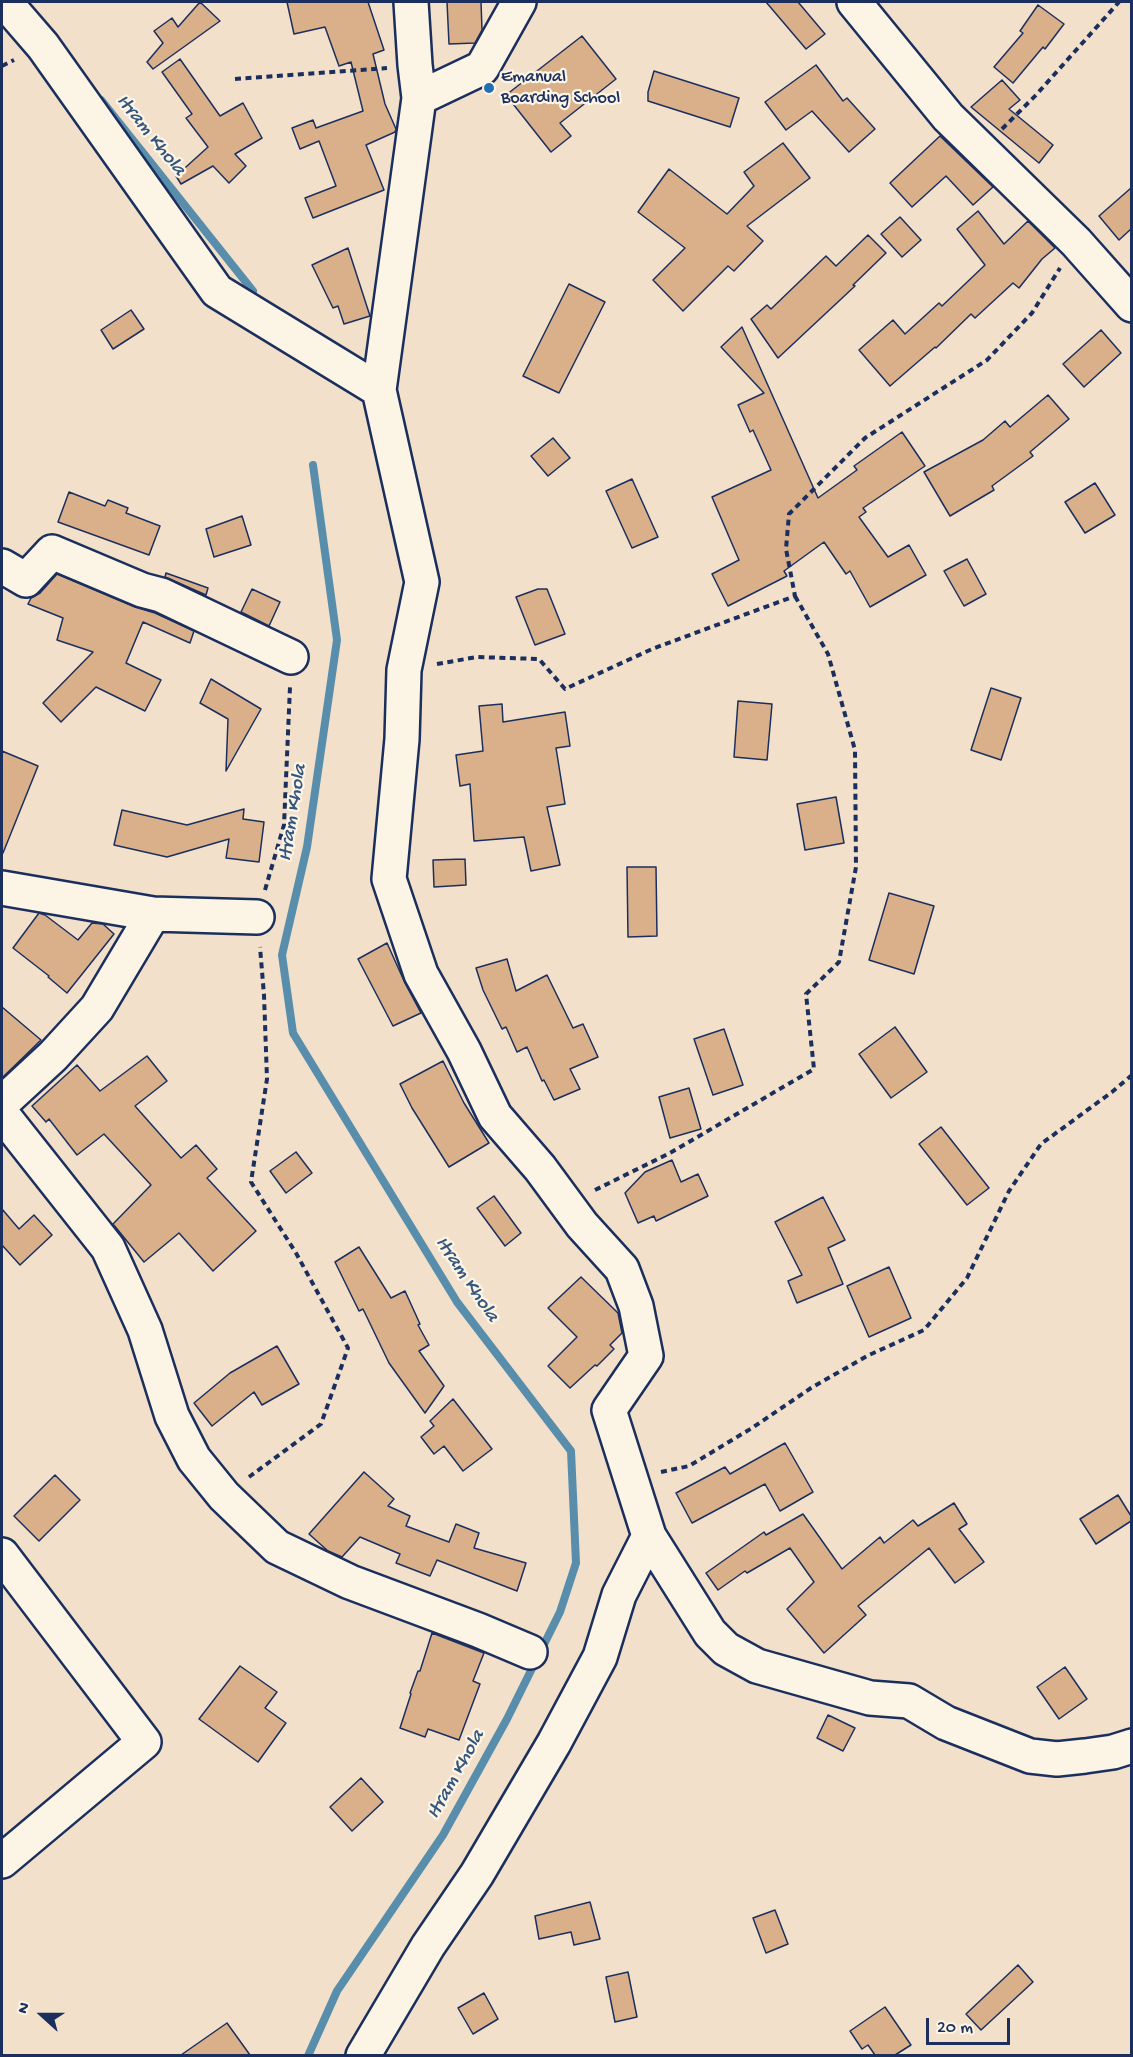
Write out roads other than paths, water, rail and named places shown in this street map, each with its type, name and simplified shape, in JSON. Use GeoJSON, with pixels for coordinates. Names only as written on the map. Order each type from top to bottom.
{"type":"FeatureCollection","features":[{"type":"Feature","properties":{"kind":"street"},"geometry":{"type":"LineString","coordinates":[[5,2],[43,46],[217,291],[379,390]]}},
{"type":"Feature","properties":{"kind":"street"},"geometry":{"type":"LineString","coordinates":[[411,2],[414,66],[419,98],[379,390],[423,582],[404,670],[402,739],[389,879],[421,974],[464,1051],[495,1116],[622,1269],[636,1306],[646,1356],[609,1410],[649,1536],[710,1633],[726,1649],[757,1666],[870,1698],[909,1701],[946,1723],[1030,1756],[1057,1759],[1113,1752],[1131,1746]]}},
{"type":"Feature","properties":{"kind":"street"},"geometry":{"type":"LineString","coordinates":[[419,98],[482,68],[519,2]]}},
{"type":"Feature","properties":{"kind":"street"},"geometry":{"type":"LineString","coordinates":[[855,2],[948,117],[1076,242],[1131,305]]}},
{"type":"Feature","properties":{"kind":"street"},"geometry":{"type":"LineString","coordinates":[[2,566],[26,580],[52,552],[142,590],[161,595],[291,657]]}},
{"type":"Feature","properties":{"kind":"street"},"geometry":{"type":"LineString","coordinates":[[2,888],[153,914],[257,917]]}},
{"type":"Feature","properties":{"kind":"street"},"geometry":{"type":"LineString","coordinates":[[2,1103],[53,1056],[97,1008],[153,914]]}},
{"type":"Feature","properties":{"kind":"street"},"geometry":{"type":"LineString","coordinates":[[2,1114],[108,1248],[145,1330],[172,1416],[194,1459],[224,1496],[277,1547],[350,1582],[530,1652]]}},
{"type":"Feature","properties":{"kind":"street"},"geometry":{"type":"LineString","coordinates":[[363,2055],[428,1946],[477,1874],[554,1743],[600,1657],[619,1595],[649,1536]]}},
{"type":"Feature","properties":{"kind":"street"},"geometry":{"type":"LineString","coordinates":[[2,1555],[144,1742],[2,1861]]}},
{"type":"Feature","properties":{"kind":"waterway","name":"Itram Khola"},"geometry":{"type":"LineString","coordinates":[[101,100],[253,291]]}},
{"type":"Feature","properties":{"kind":"waterway","name":"Itram Khola"},"geometry":{"type":"LineString","coordinates":[[308,2056],[337,1991],[443,1835],[507,1719],[560,1612],[576,1563],[571,1451],[457,1302],[293,1033],[282,955],[307,847],[337,640],[313,465]]}},
{"type":"Feature","properties":{"kind":"place","name":"Emanual Boarding School"},"geometry":{"type":"Point","coordinates":[489,88]}}]}
